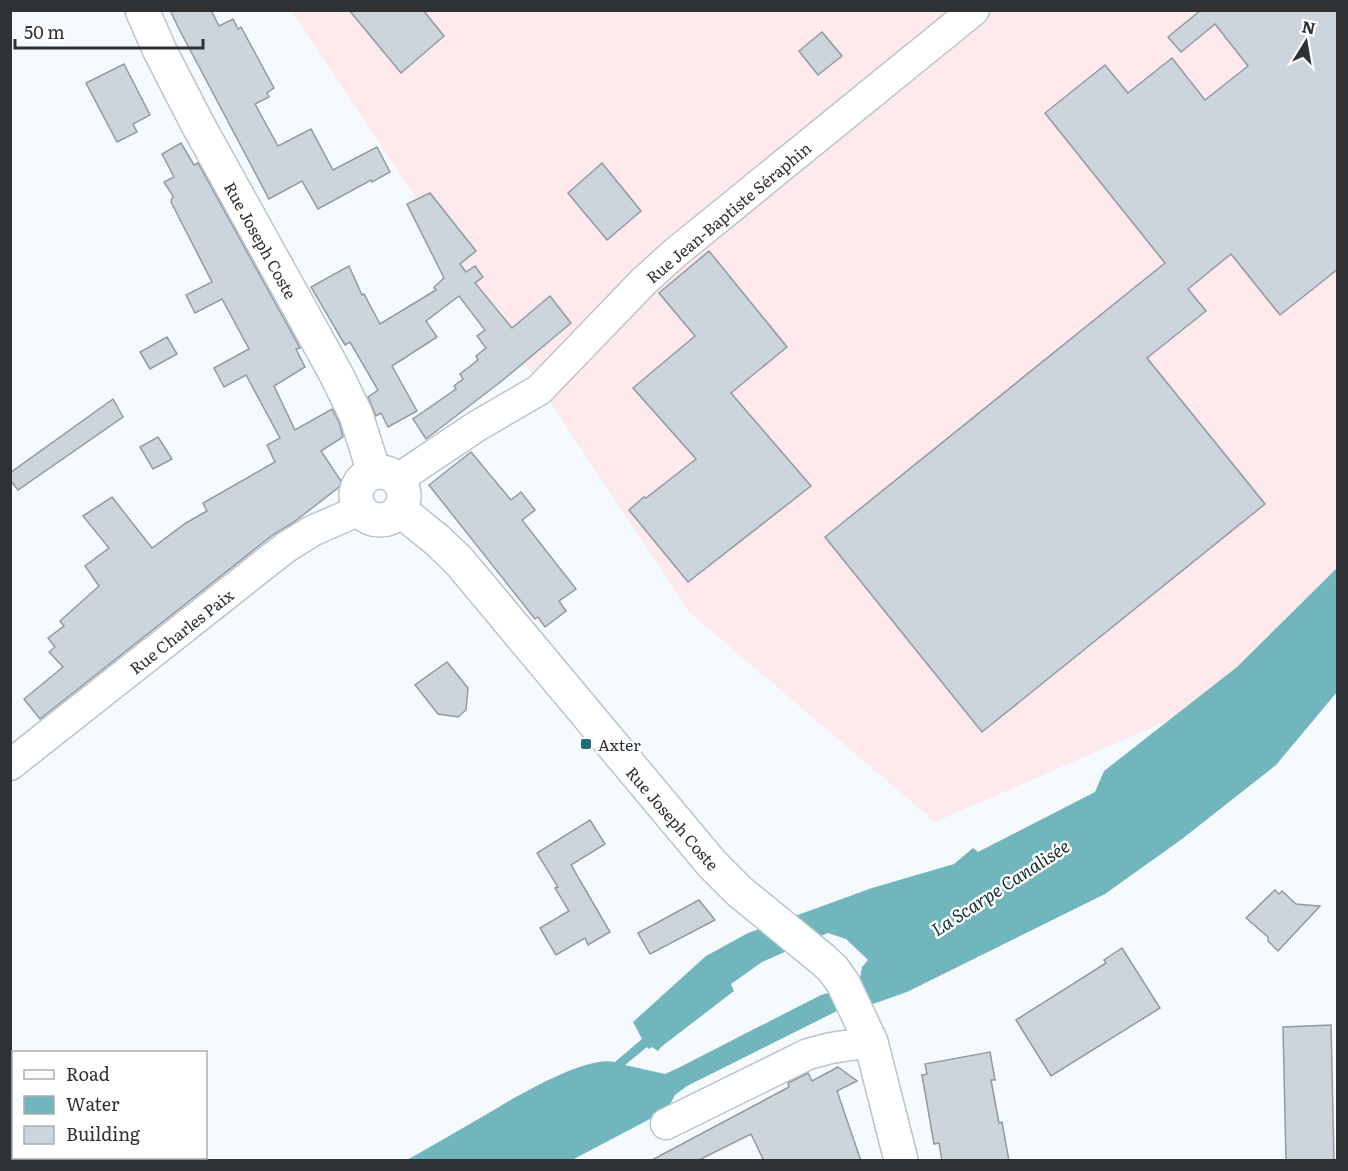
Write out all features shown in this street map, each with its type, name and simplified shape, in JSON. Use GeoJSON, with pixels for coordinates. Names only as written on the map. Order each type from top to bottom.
{"type":"FeatureCollection","features":[{"type":"Feature","properties":{"kind":"street","name":"Rue Joseph Coste"},"geometry":{"type":"LineString","coordinates":[[142,10],[196,123],[336,374],[391,487],[437,540],[459,561],[712,864],[739,891],[833,969],[843,983],[866,1034],[900,1161]]}},
{"type":"Feature","properties":{"kind":"street","name":"Rue Jean-Baptiste Séraphin"},"geometry":{"type":"LineString","coordinates":[[391,487],[477,426],[539,390],[644,281],[675,253],[974,10]]}},
{"type":"Feature","properties":{"kind":"street"},"geometry":{"type":"LineString","coordinates":[[360,510],[356,497],[362,479],[391,487]]}},
{"type":"Feature","properties":{"kind":"street","name":"Rue Charles Paix"},"geometry":{"type":"LineString","coordinates":[[10,765],[285,548],[312,531],[360,510]]}},
{"type":"Feature","properties":{"kind":"street"},"geometry":{"type":"LineString","coordinates":[[666,1124],[808,1054],[831,1048],[866,1034]]}},
{"type":"Feature","properties":{"kind":"shaded area"},"geometry":{"type":"Polygon","coordinates":[[[292,11],[1337,11],[1337,623],[1296,665],[935,822],[689,612],[292,11]]]}},
{"type":"Feature","properties":{"kind":"water","name":"La Scarpe Canalisée"},"geometry":{"type":"Polygon","coordinates":[[[1337,568],[1337,692],[1276,765],[1182,839],[1105,894],[907,992],[873,1004],[865,997],[687,1086],[675,1095],[667,1110],[572,1160],[407,1160],[546,1081],[584,1065],[615,1062],[642,1039],[633,1022],[706,956],[748,933],[872,888],[954,864],[973,848],[978,852],[1095,792],[1104,771],[1237,667],[1337,568]],[[828,933],[762,962],[731,984],[734,991],[658,1051],[647,1047],[625,1065],[665,1074],[821,995],[859,984],[862,967],[868,960],[846,939],[828,933]]]}},
{"type":"Feature","properties":{"kind":"building"},"geometry":{"type":"Polygon","coordinates":[[[170,10],[211,10],[219,26],[233,19],[238,29],[241,27],[274,88],[267,93],[269,97],[255,104],[278,146],[311,129],[333,170],[377,147],[390,172],[318,209],[302,181],[269,199],[170,10]]]}},
{"type":"Feature","properties":{"kind":"building"},"geometry":{"type":"Polygon","coordinates":[[[349,10],[423,10],[444,36],[401,73],[349,10]]]}},
{"type":"Feature","properties":{"kind":"building"},"geometry":{"type":"Polygon","coordinates":[[[1201,10],[1338,10],[1338,269],[1280,315],[1231,254],[1188,289],[1206,311],[1147,358],[1265,504],[982,732],[825,537],[1165,263],[1045,113],[1105,65],[1128,93],[1172,58],[1205,100],[1248,66],[1215,24],[1181,52],[1168,37],[1201,10]]]}},
{"type":"Feature","properties":{"kind":"building"},"geometry":{"type":"Polygon","coordinates":[[[822,32],[842,56],[818,75],[799,51],[822,32]]]}},
{"type":"Feature","properties":{"kind":"building"},"geometry":{"type":"Polygon","coordinates":[[[124,64],[150,115],[133,124],[137,132],[117,142],[86,83],[124,64]]]}},
{"type":"Feature","properties":{"kind":"building"},"geometry":{"type":"Polygon","coordinates":[[[181,143],[194,165],[198,163],[300,348],[296,349],[305,367],[274,386],[295,430],[332,409],[339,422],[343,437],[321,451],[343,484],[294,522],[274,534],[40,719],[24,699],[63,667],[49,652],[55,647],[48,638],[64,626],[60,621],[99,586],[85,566],[109,548],[83,516],[112,497],[152,548],[207,511],[203,503],[275,462],[267,445],[280,438],[246,375],[224,387],[214,368],[249,349],[222,299],[195,313],[186,295],[212,282],[171,202],[173,196],[164,182],[174,177],[162,154],[181,143]]]}},
{"type":"Feature","properties":{"kind":"building"},"geometry":{"type":"Polygon","coordinates":[[[602,163],[641,211],[607,240],[568,193],[602,163]]]}},
{"type":"Feature","properties":{"kind":"building"},"geometry":{"type":"Polygon","coordinates":[[[430,193],[476,251],[460,264],[466,272],[475,266],[483,277],[475,283],[512,328],[550,296],[571,323],[503,380],[426,439],[413,419],[456,389],[454,386],[463,379],[460,374],[478,360],[476,356],[486,348],[477,336],[485,330],[459,296],[426,321],[437,337],[392,366],[417,411],[388,427],[381,413],[376,416],[368,397],[378,390],[350,342],[345,345],[311,287],[349,266],[362,295],[364,294],[380,324],[436,290],[434,287],[444,278],[407,204],[430,193]]]}},
{"type":"Feature","properties":{"kind":"building"},"geometry":{"type":"Polygon","coordinates":[[[709,251],[787,347],[731,393],[811,486],[688,582],[629,510],[696,459],[633,388],[695,336],[659,293],[709,251]]]}},
{"type":"Feature","properties":{"kind":"building"},"geometry":{"type":"Polygon","coordinates":[[[167,337],[177,354],[150,369],[140,352],[167,337]]]}},
{"type":"Feature","properties":{"kind":"building"},"geometry":{"type":"Polygon","coordinates":[[[113,399],[123,417],[18,490],[10,480],[10,473],[113,399]]]}},
{"type":"Feature","properties":{"kind":"building"},"geometry":{"type":"Polygon","coordinates":[[[158,437],[172,459],[153,469],[140,447],[158,437]]]}},
{"type":"Feature","properties":{"kind":"building"},"geometry":{"type":"Polygon","coordinates":[[[471,452],[511,500],[521,492],[535,510],[522,520],[576,589],[559,601],[566,611],[545,627],[538,617],[535,619],[429,485],[471,452]]]}},
{"type":"Feature","properties":{"kind":"building"},"geometry":{"type":"Polygon","coordinates":[[[447,662],[468,688],[466,710],[458,717],[438,714],[415,685],[447,662]]]}},
{"type":"Feature","properties":{"kind":"building"},"geometry":{"type":"Polygon","coordinates":[[[590,820],[605,844],[571,865],[610,932],[588,945],[585,938],[556,955],[540,928],[569,911],[555,888],[558,887],[537,853],[590,820]]]}},
{"type":"Feature","properties":{"kind":"building"},"geometry":{"type":"Polygon","coordinates":[[[1275,890],[1279,894],[1282,891],[1296,904],[1320,906],[1278,951],[1268,941],[1268,937],[1246,918],[1275,890]]]}},
{"type":"Feature","properties":{"kind":"building"},"geometry":{"type":"Polygon","coordinates":[[[699,900],[715,920],[650,954],[638,933],[699,900]]]}},
{"type":"Feature","properties":{"kind":"building"},"geometry":{"type":"Polygon","coordinates":[[[1122,948],[1160,1008],[1051,1076],[1016,1020],[1106,963],[1104,960],[1122,948]]]}},
{"type":"Feature","properties":{"kind":"building"},"geometry":{"type":"Polygon","coordinates":[[[1331,1025],[1334,1161],[1286,1161],[1283,1027],[1331,1025]]]}},
{"type":"Feature","properties":{"kind":"building"},"geometry":{"type":"Polygon","coordinates":[[[990,1052],[995,1080],[991,1080],[1009,1161],[942,1161],[939,1143],[934,1144],[922,1075],[927,1074],[925,1064],[990,1052]]]}},
{"type":"Feature","properties":{"kind":"building"},"geometry":{"type":"Polygon","coordinates":[[[838,1067],[857,1081],[837,1091],[861,1161],[764,1161],[751,1134],[697,1161],[650,1161],[789,1087],[788,1083],[808,1073],[812,1081],[838,1067]]]}},
{"type":"Feature","properties":{"kind":"place","name":"Axter"},"geometry":{"type":"Point","coordinates":[586,744]}}]}
